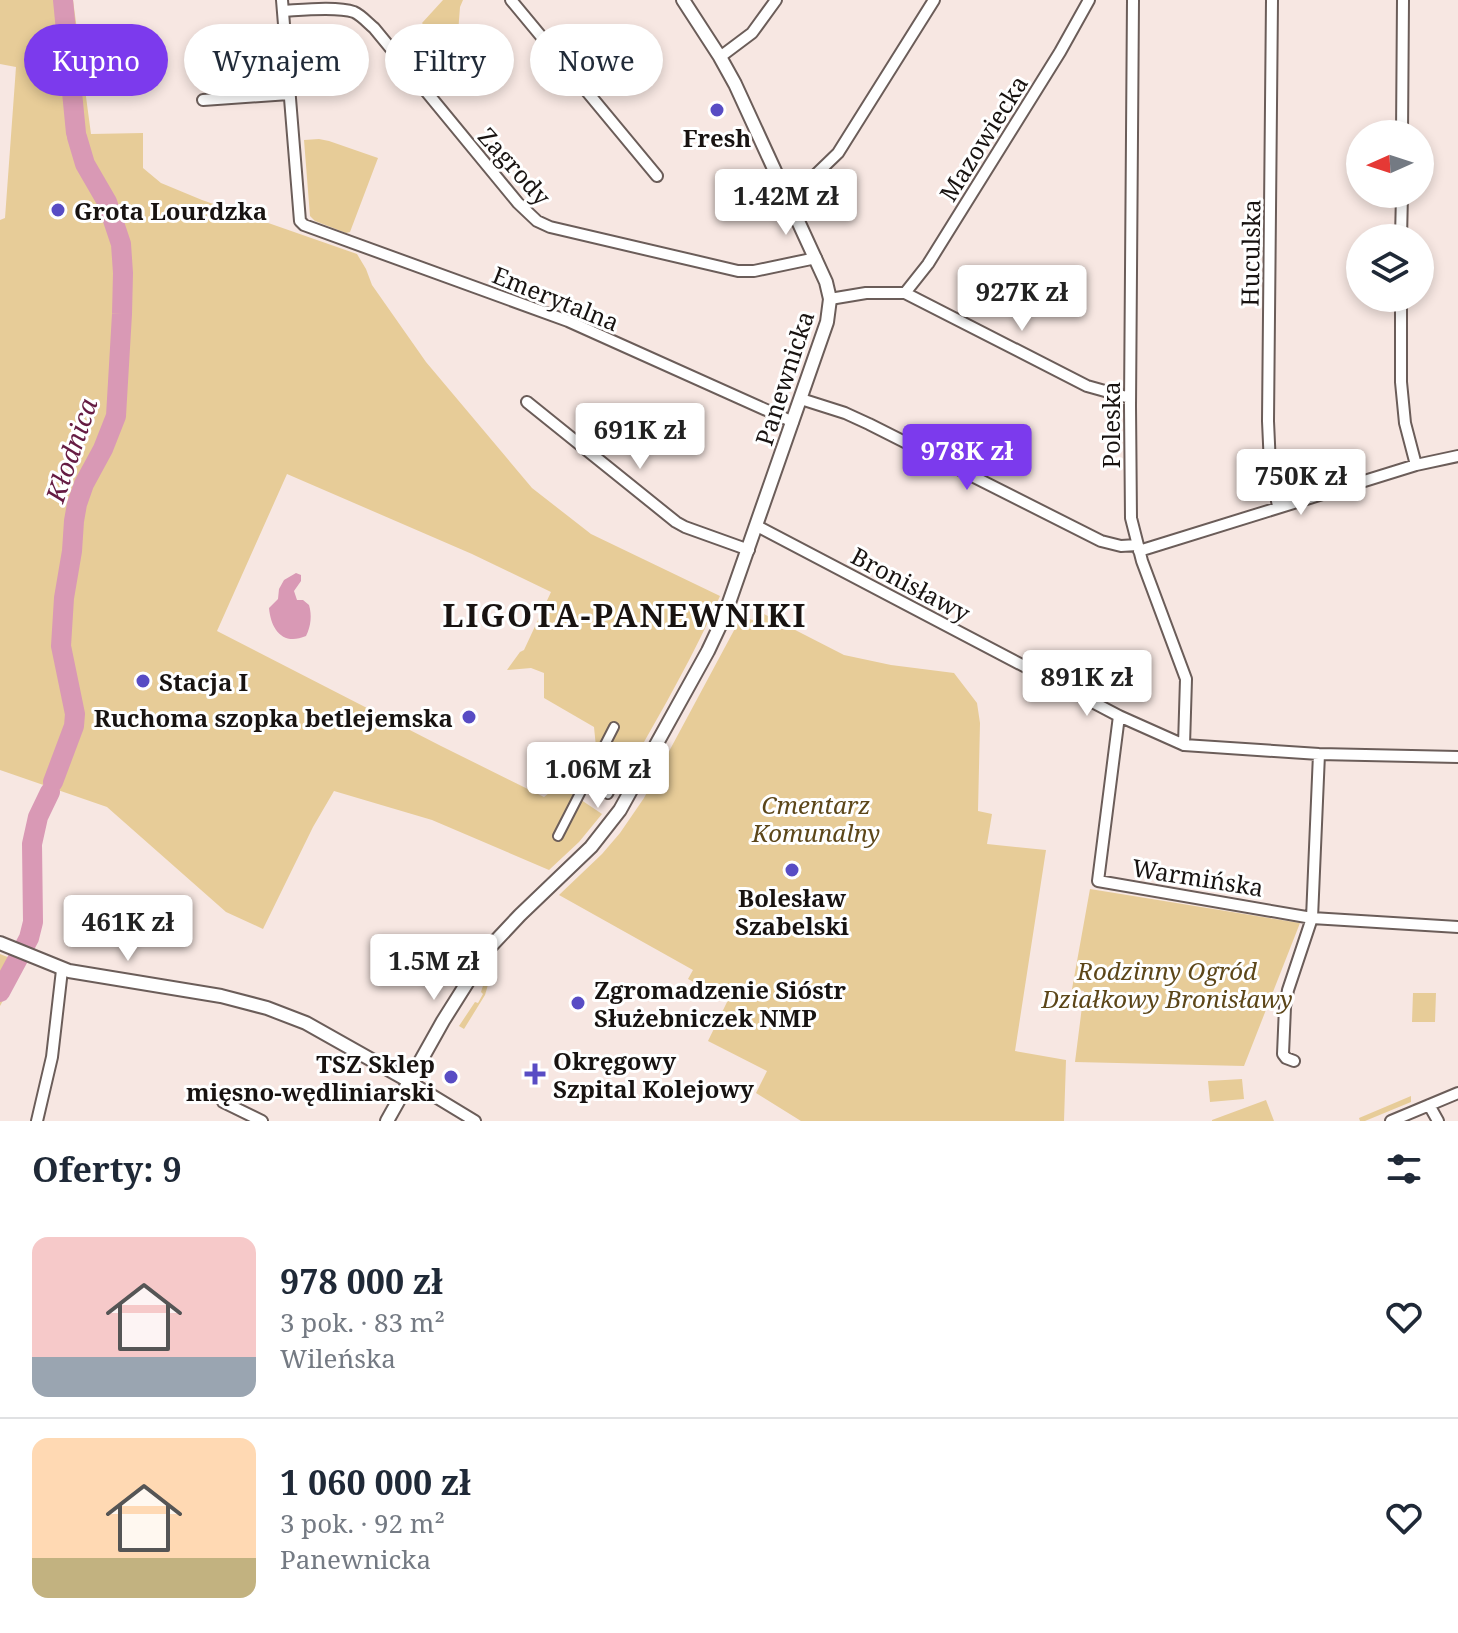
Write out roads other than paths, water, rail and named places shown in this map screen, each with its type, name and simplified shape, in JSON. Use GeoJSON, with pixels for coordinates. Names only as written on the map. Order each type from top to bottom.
{"type":"FeatureCollection","features":[{"type":"Feature","properties":{"kind":"street"},"geometry":{"type":"LineString","coordinates":[[511,0],[657,176]]}},
{"type":"Feature","properties":{"kind":"street","name":"Panewnicka"},"geometry":{"type":"LineString","coordinates":[[387,1121],[489,948],[591,847],[625,803],[708,651],[731,598],[827,322],[830,299],[816,258],[744,102],[720,57],[683,0]]}},
{"type":"Feature","properties":{"kind":"street"},"geometry":{"type":"LineString","coordinates":[[720,57],[752,33],[776,0]]}},
{"type":"Feature","properties":{"kind":"street"},"geometry":{"type":"LineString","coordinates":[[786,193],[808,182],[838,153],[934,0]]}},
{"type":"Feature","properties":{"kind":"street","name":"Mazowiecka"},"geometry":{"type":"LineString","coordinates":[[905,293],[928,264],[1089,0]]}},
{"type":"Feature","properties":{"kind":"street","name":"Poleska"},"geometry":{"type":"LineString","coordinates":[[1133,0],[1131,518],[1138,548],[1184,668],[1187,691],[1184,745]]}},
{"type":"Feature","properties":{"kind":"street","name":"Huculska"},"geometry":{"type":"LineString","coordinates":[[1272,0],[1268,421],[1270,466],[1278,506]]}},
{"type":"Feature","properties":{"kind":"street"},"geometry":{"type":"LineString","coordinates":[[1402,120],[1403,0]]}},
{"type":"Feature","properties":{"kind":"street","name":"Zagrody"},"geometry":{"type":"LineString","coordinates":[[282,6],[354,12],[364,19],[510,194],[537,221],[550,227],[738,271],[754,271],[816,258]]}},
{"type":"Feature","properties":{"kind":"street"},"geometry":{"type":"LineString","coordinates":[[203,100],[260,96]]}},
{"type":"Feature","properties":{"kind":"street","name":"Emerytalna"},"geometry":{"type":"LineString","coordinates":[[289,96],[302,223],[568,321],[793,422]]}},
{"type":"Feature","properties":{"kind":"street"},"geometry":{"type":"LineString","coordinates":[[830,299],[866,293],[905,293],[1087,386],[1130,398]]}},
{"type":"Feature","properties":{"kind":"street"},"geometry":{"type":"LineString","coordinates":[[1401,312],[1401,382],[1405,423],[1416,465]]}},
{"type":"Feature","properties":{"kind":"street"},"geometry":{"type":"LineString","coordinates":[[801,399],[869,424],[1101,541],[1138,548],[1416,465],[1458,456]]}},
{"type":"Feature","properties":{"kind":"street"},"geometry":{"type":"LineString","coordinates":[[527,402],[676,522],[749,550]]}},
{"type":"Feature","properties":{"kind":"street","name":"Bronisławy"},"geometry":{"type":"LineString","coordinates":[[757,526],[1119,716],[1184,745],[1319,754],[1458,757]]}},
{"type":"Feature","properties":{"kind":"street","name":"Warmińska"},"geometry":{"type":"LineString","coordinates":[[1119,716],[1098,881],[1312,918],[1458,927]]}},
{"type":"Feature","properties":{"kind":"street"},"geometry":{"type":"LineString","coordinates":[[558,836],[614,727]]}},
{"type":"Feature","properties":{"kind":"street"},"geometry":{"type":"LineString","coordinates":[[608,794],[617,776],[568,754],[560,772],[625,803]]}},
{"type":"Feature","properties":{"kind":"street"},"geometry":{"type":"LineString","coordinates":[[1294,1061],[1283,1054],[1285,1007],[1312,918],[1319,754]]}},
{"type":"Feature","properties":{"kind":"street"},"geometry":{"type":"LineString","coordinates":[[6,946],[62,970],[221,996],[267,1008],[306,1023],[475,1121]]}},
{"type":"Feature","properties":{"kind":"street"},"geometry":{"type":"LineString","coordinates":[[37,1121],[52,1057],[62,970]]}},
{"type":"Feature","properties":{"kind":"street"},"geometry":{"type":"LineString","coordinates":[[1391,1121],[1458,1093]]}},
{"type":"Feature","properties":{"kind":"street"},"geometry":{"type":"LineString","coordinates":[[223,1102],[262,1121]]}},
{"type":"Feature","properties":{"kind":"street"},"geometry":{"type":"LineString","coordinates":[[1429,1105],[1438,1121]]}},
{"type":"Feature","properties":{"kind":"waterway","name":"Kłodnica"},"geometry":{"type":"LineString","coordinates":[[63,0],[76,133]]}},
{"type":"Feature","properties":{"kind":"waterway","name":"Kłodnica"},"geometry":{"type":"LineString","coordinates":[[53,782],[74,726],[75,714],[61,646],[74,521],[84,484],[116,416],[122,314],[121,244],[107,202],[85,164],[77,137]]}},
{"type":"Feature","properties":{"kind":"waterway","name":"Kłodnica"},"geometry":{"type":"LineString","coordinates":[[0,992],[29,938],[33,922],[32,844],[38,817],[50,792]]}},
{"type":"Feature","properties":{"kind":"place","name":"Fresh"},"geometry":{"type":"Point","coordinates":[717,110]}},
{"type":"Feature","properties":{"kind":"place","name":"Grota Lourdzka"},"geometry":{"type":"Point","coordinates":[58,210]}},
{"type":"Feature","properties":{"kind":"place","name":"Stacja I"},"geometry":{"type":"Point","coordinates":[143,681]}},
{"type":"Feature","properties":{"kind":"place","name":"Ruchoma szopka betlejemska"},"geometry":{"type":"Point","coordinates":[469,717]}},
{"type":"Feature","properties":{"kind":"place","name":"Bolesław Szabelski"},"geometry":{"type":"Point","coordinates":[792,870]}},
{"type":"Feature","properties":{"kind":"place","name":"Zgromadzenie Sióstr Służebniczek NMP"},"geometry":{"type":"Point","coordinates":[578,1003]}},
{"type":"Feature","properties":{"kind":"place","name":"Okręgowy Szpital Kolejowy"},"geometry":{"type":"Point","coordinates":[535,1074]}},
{"type":"Feature","properties":{"kind":"place","name":"TSZ Sklep mięsno-wędliniarski"},"geometry":{"type":"Point","coordinates":[451,1077]}},
{"type":"Feature","properties":{"kind":"district","name":"LIGOTA-PANEWNIKI"},"geometry":{"type":"Point","coordinates":[625,614]}},
{"type":"Feature","properties":{"kind":"park label","name":"Cmentarz Komunalny"},"geometry":{"type":"Point","coordinates":[816,818]}},
{"type":"Feature","properties":{"kind":"park label","name":"Rodzinny Ogród Działkowy Bronisławy"},"geometry":{"type":"Point","coordinates":[1167,984]}}]}
